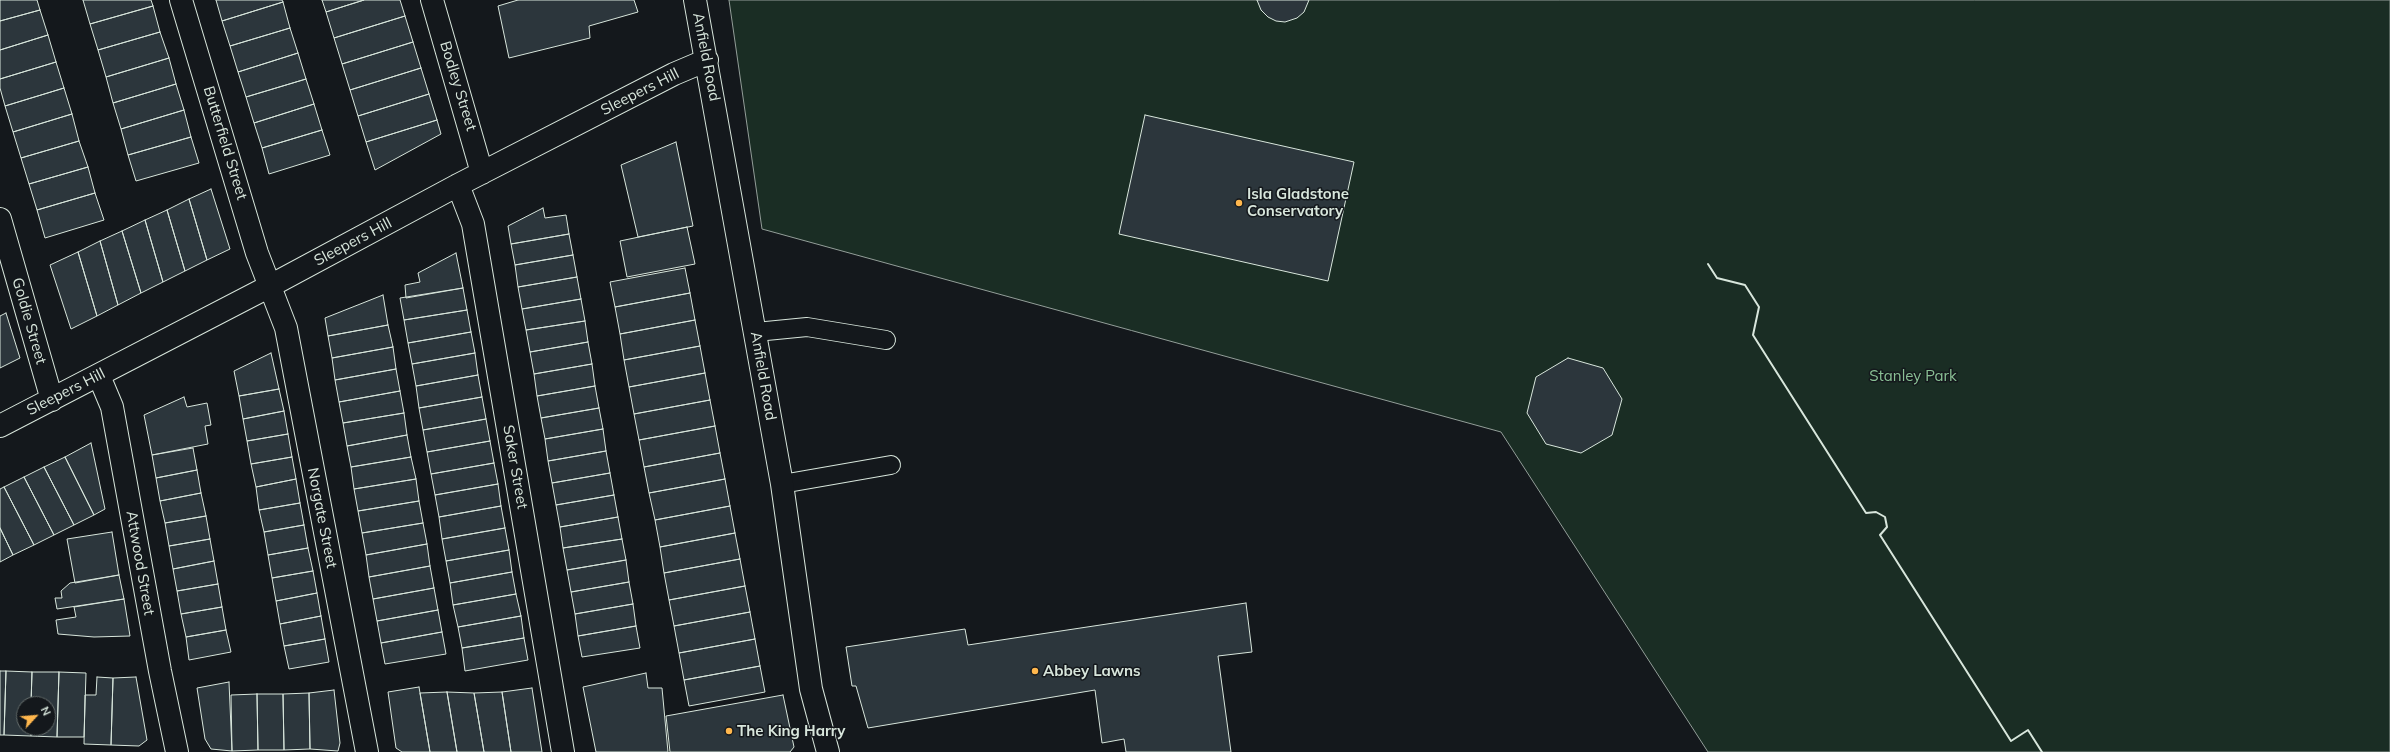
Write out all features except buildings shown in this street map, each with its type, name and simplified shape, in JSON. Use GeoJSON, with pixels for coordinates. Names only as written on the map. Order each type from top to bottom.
{"type":"FeatureCollection","features":[{"type":"Feature","properties":{"kind":"street","name":"Butterfield Street"},"geometry":{"type":"LineString","coordinates":[[181,0],[258,253],[270,286]]}},
{"type":"Feature","properties":{"kind":"street","name":"Bodley Street"},"geometry":{"type":"LineString","coordinates":[[432,0],[482,173]]}},
{"type":"Feature","properties":{"kind":"street","name":"Anfield Road"},"geometry":{"type":"LineString","coordinates":[[695,0],[756,332],[782,484],[811,689],[828,752]]}},
{"type":"Feature","properties":{"kind":"street","name":"Sleepers Hill"},"geometry":{"type":"LineString","coordinates":[[0,426],[99,376],[458,185],[674,74],[707,60]]}},
{"type":"Feature","properties":{"kind":"street","name":"Saker Street"},"geometry":{"type":"LineString","coordinates":[[458,185],[473,224],[563,752]]}},
{"type":"Feature","properties":{"kind":"street","name":"Goldie Street"},"geometry":{"type":"LineString","coordinates":[[0,219],[52,400]]}},
{"type":"Feature","properties":{"kind":"street","name":"Norgate Street"},"geometry":{"type":"LineString","coordinates":[[270,286],[286,328],[366,752]]}},
{"type":"Feature","properties":{"kind":"street","name":"Attwood Street"},"geometry":{"type":"LineString","coordinates":[[99,376],[112,407],[160,671],[177,752]]}},
{"type":"Feature","properties":{"kind":"lane"},"geometry":{"type":"LineString","coordinates":[[756,332],[807,327],[886,340]]}},
{"type":"Feature","properties":{"kind":"lane"},"geometry":{"type":"LineString","coordinates":[[782,484],[891,465]]}},
{"type":"Feature","properties":{"kind":"green space","name":"Stanley Park"},"geometry":{"type":"Polygon","coordinates":[[[729,0],[2390,0],[2390,752],[1708,752],[1501,432],[762,229],[729,0]]]}},
{"type":"Feature","properties":{"kind":"wall"},"geometry":{"type":"LineString","coordinates":[[1708,264],[1717,278],[1745,285],[1759,307],[1753,335],[1866,513],[1876,512],[1885,517],[1887,527],[1880,535],[2011,741],[2028,730],[2042,752]]}},
{"type":"Feature","properties":{"kind":"place","name":"Isla Gladstone Conservatory"},"geometry":{"type":"Point","coordinates":[1239,203]}},
{"type":"Feature","properties":{"kind":"place","name":"Abbey Lawns"},"geometry":{"type":"Point","coordinates":[1035,671]}},
{"type":"Feature","properties":{"kind":"place","name":"The King Harry"},"geometry":{"type":"Point","coordinates":[729,731]}}]}
